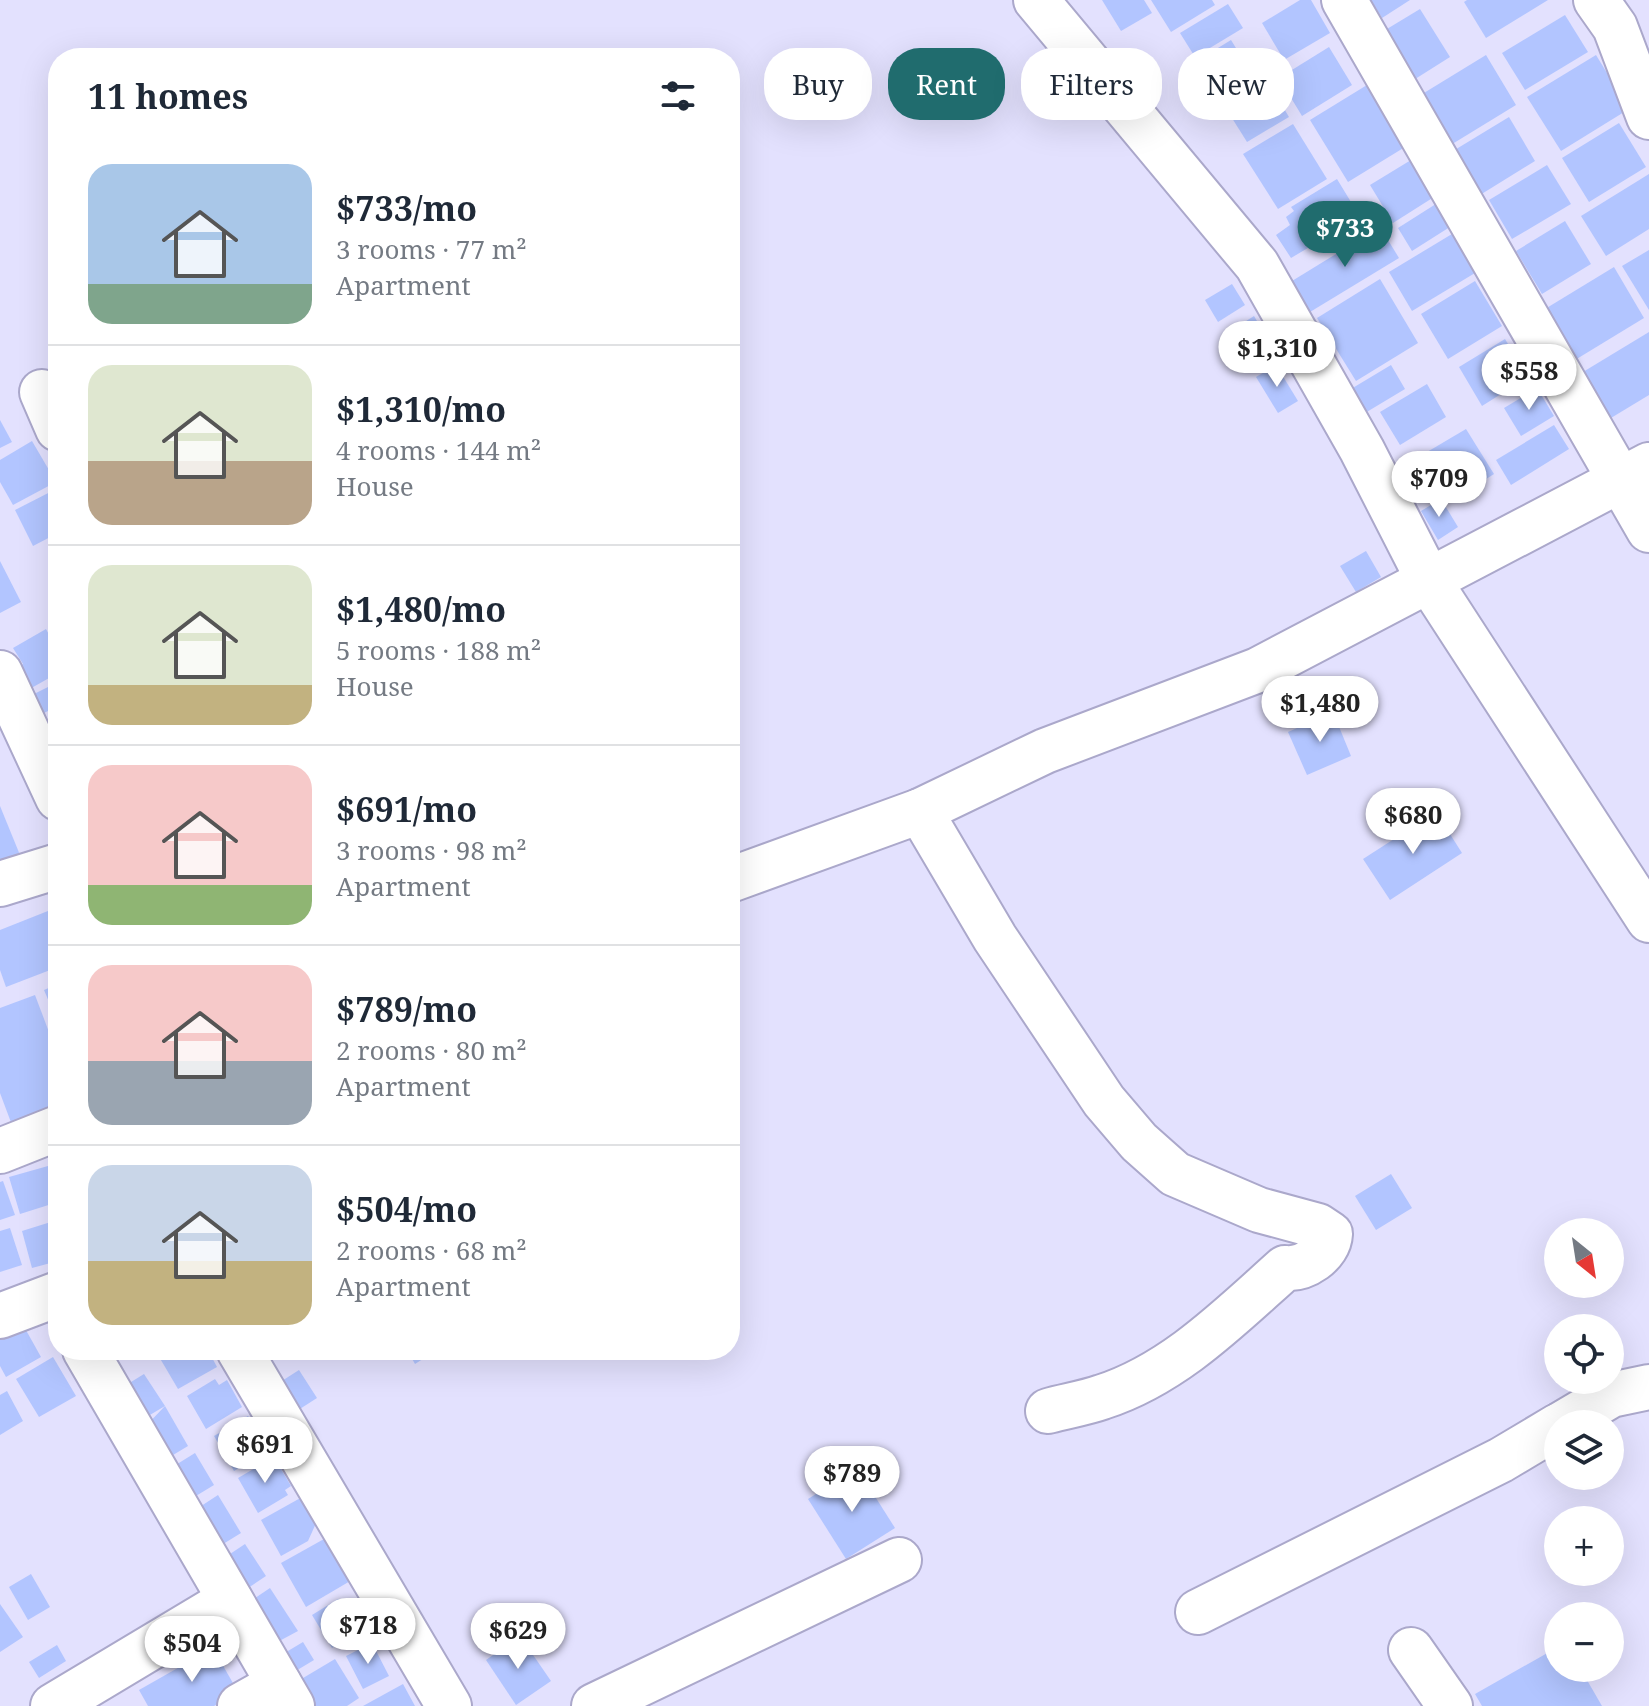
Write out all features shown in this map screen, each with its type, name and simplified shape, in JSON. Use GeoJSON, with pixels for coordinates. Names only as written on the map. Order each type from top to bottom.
{"type":"FeatureCollection","features":[{"type":"Feature","properties":{"kind":"street"},"geometry":{"type":"LineString","coordinates":[[1036,0],[1257,265],[1362,450],[1429,581],[1649,920]]}},
{"type":"Feature","properties":{"kind":"street"},"geometry":{"type":"LineString","coordinates":[[1344,0],[1635,473],[1649,530]]}},
{"type":"Feature","properties":{"kind":"street"},"geometry":{"type":"LineString","coordinates":[[1596,0],[1615,27],[1649,117]]}},
{"type":"Feature","properties":{"kind":"street"},"geometry":{"type":"LineString","coordinates":[[740,876],[920,811],[1045,751],[1258,670],[1635,473]]}},
{"type":"Feature","properties":{"kind":"street"},"geometry":{"type":"LineString","coordinates":[[0,673],[48,776]]}},
{"type":"Feature","properties":{"kind":"street"},"geometry":{"type":"LineString","coordinates":[[920,811],[995,938],[1104,1101],[1139,1142],[1175,1174],[1259,1210],[1318,1226],[1330,1234],[1330,1243],[1320,1254],[1294,1269],[1285,1268],[1213,1333],[1136,1383],[1103,1397],[1048,1411]]}},
{"type":"Feature","properties":{"kind":"street"},"geometry":{"type":"LineString","coordinates":[[0,884],[48,869]]}},
{"type":"Feature","properties":{"kind":"street"},"geometry":{"type":"LineString","coordinates":[[0,1151],[48,1132]]}},
{"type":"Feature","properties":{"kind":"street"},"geometry":{"type":"LineString","coordinates":[[0,1316],[48,1301]]}},
{"type":"Feature","properties":{"kind":"street"},"geometry":{"type":"LineString","coordinates":[[91,1360],[286,1695],[240,1706]]}},
{"type":"Feature","properties":{"kind":"street"},"geometry":{"type":"LineString","coordinates":[[245,1360],[449,1706]]}},
{"type":"Feature","properties":{"kind":"street"},"geometry":{"type":"LineString","coordinates":[[1586,1410],[1611,1395],[1649,1387]]}},
{"type":"Feature","properties":{"kind":"street"},"geometry":{"type":"LineString","coordinates":[[1198,1612],[1501,1460],[1544,1434]]}},
{"type":"Feature","properties":{"kind":"street"},"geometry":{"type":"LineString","coordinates":[[594,1706],[899,1560]]}},
{"type":"Feature","properties":{"kind":"street"},"geometry":{"type":"LineString","coordinates":[[53,1706],[230,1600]]}},
{"type":"Feature","properties":{"kind":"street"},"geometry":{"type":"LineString","coordinates":[[1411,1650],[1450,1706]]}},
{"type":"Feature","properties":{"kind":"building"},"geometry":{"type":"Polygon","coordinates":[[[1102,0],[1144,0],[1152,13],[1121,31],[1102,0]]]}},
{"type":"Feature","properties":{"kind":"building"},"geometry":{"type":"Polygon","coordinates":[[[1151,0],[1212,0],[1215,5],[1171,32],[1151,0]]]}},
{"type":"Feature","properties":{"kind":"building"},"geometry":{"type":"Polygon","coordinates":[[[1300,0],[1311,0],[1330,33],[1294,54],[1294,48],[1277,48],[1262,23],[1300,0]]]}},
{"type":"Feature","properties":{"kind":"building"},"geometry":{"type":"Polygon","coordinates":[[[1371,0],[1410,0],[1382,18],[1371,0]]]}},
{"type":"Feature","properties":{"kind":"building"},"geometry":{"type":"Polygon","coordinates":[[[1548,0],[1486,38],[1464,2],[1548,0]]]}},
{"type":"Feature","properties":{"kind":"building"},"geometry":{"type":"Polygon","coordinates":[[[1228,4],[1243,28],[1210,48],[1189,48],[1180,33],[1228,4]]]}},
{"type":"Feature","properties":{"kind":"building"},"geometry":{"type":"Polygon","coordinates":[[[1420,9],[1450,57],[1412,81],[1382,32],[1420,9]]]}},
{"type":"Feature","properties":{"kind":"building"},"geometry":{"type":"Polygon","coordinates":[[[1565,15],[1588,52],[1525,90],[1502,53],[1565,15]]]}},
{"type":"Feature","properties":{"kind":"building"},"geometry":{"type":"Polygon","coordinates":[[[1231,40],[1236,48],[1218,48],[1231,40]]]}},
{"type":"Feature","properties":{"kind":"building"},"geometry":{"type":"Polygon","coordinates":[[[1329,47],[1352,85],[1302,116],[1294,103],[1294,69],[1329,47]]]}},
{"type":"Feature","properties":{"kind":"building"},"geometry":{"type":"Polygon","coordinates":[[[1486,55],[1516,105],[1449,146],[1419,96],[1486,55]]]}},
{"type":"Feature","properties":{"kind":"building"},"geometry":{"type":"Polygon","coordinates":[[[1596,55],[1629,109],[1561,151],[1527,97],[1596,55]]]}},
{"type":"Feature","properties":{"kind":"building"},"geometry":{"type":"Polygon","coordinates":[[[1367,85],[1405,147],[1348,182],[1310,120],[1367,85]]]}},
{"type":"Feature","properties":{"kind":"building"},"geometry":{"type":"Polygon","coordinates":[[[1509,117],[1535,161],[1480,195],[1453,151],[1509,117]]]}},
{"type":"Feature","properties":{"kind":"building"},"geometry":{"type":"Polygon","coordinates":[[[1233,120],[1284,120],[1247,142],[1233,120]]]}},
{"type":"Feature","properties":{"kind":"building"},"geometry":{"type":"Polygon","coordinates":[[[1619,123],[1646,167],[1589,202],[1562,158],[1619,123]]]}},
{"type":"Feature","properties":{"kind":"building"},"geometry":{"type":"Polygon","coordinates":[[[1293,124],[1327,179],[1278,209],[1243,154],[1293,124]]]}},
{"type":"Feature","properties":{"kind":"building"},"geometry":{"type":"Polygon","coordinates":[[[1411,160],[1434,197],[1393,223],[1370,185],[1411,160]]]}},
{"type":"Feature","properties":{"kind":"building"},"geometry":{"type":"Polygon","coordinates":[[[1547,165],[1571,204],[1512,239],[1489,200],[1547,165]]]}},
{"type":"Feature","properties":{"kind":"building"},"geometry":{"type":"Polygon","coordinates":[[[1649,174],[1649,229],[1606,256],[1581,216],[1649,174]]]}},
{"type":"Feature","properties":{"kind":"building"},"geometry":{"type":"Polygon","coordinates":[[[1337,179],[1368,230],[1331,252],[1323,239],[1291,258],[1276,235],[1290,225],[1286,217],[1294,211],[1291,207],[1337,179]]]}},
{"type":"Feature","properties":{"kind":"building"},"geometry":{"type":"Polygon","coordinates":[[[1439,202],[1453,225],[1412,251],[1398,228],[1439,202]]]}},
{"type":"Feature","properties":{"kind":"building"},"geometry":{"type":"Polygon","coordinates":[[[1565,221],[1591,264],[1542,294],[1516,251],[1565,221]]]}},
{"type":"Feature","properties":{"kind":"building"},"geometry":{"type":"Polygon","coordinates":[[[1380,227],[1399,258],[1310,312],[1292,281],[1380,227]]]}},
{"type":"Feature","properties":{"kind":"building"},"geometry":{"type":"Polygon","coordinates":[[[1452,234],[1475,273],[1412,311],[1389,272],[1452,234]]]}},
{"type":"Feature","properties":{"kind":"building"},"geometry":{"type":"Polygon","coordinates":[[[1649,250],[1649,310],[1622,266],[1649,250]]]}},
{"type":"Feature","properties":{"kind":"building"},"geometry":{"type":"Polygon","coordinates":[[[1614,267],[1644,318],[1575,360],[1545,309],[1614,267]]]}},
{"type":"Feature","properties":{"kind":"building"},"geometry":{"type":"Polygon","coordinates":[[[1380,279],[1418,343],[1356,381],[1317,318],[1380,279]]]}},
{"type":"Feature","properties":{"kind":"building"},"geometry":{"type":"Polygon","coordinates":[[[1475,281],[1502,326],[1448,359],[1421,314],[1475,281]]]}},
{"type":"Feature","properties":{"kind":"building"},"geometry":{"type":"Polygon","coordinates":[[[1232,284],[1245,305],[1218,322],[1205,300],[1232,284]]]}},
{"type":"Feature","properties":{"kind":"building"},"geometry":{"type":"Polygon","coordinates":[[[1254,316],[1272,346],[1247,362],[1229,332],[1254,316]]]}},
{"type":"Feature","properties":{"kind":"building"},"geometry":{"type":"Polygon","coordinates":[[[1649,332],[1649,395],[1606,421],[1578,375],[1649,332]]]}},
{"type":"Feature","properties":{"kind":"building"},"geometry":{"type":"Polygon","coordinates":[[[1505,339],[1528,377],[1482,406],[1459,367],[1505,339]]]}},
{"type":"Feature","properties":{"kind":"building"},"geometry":{"type":"Polygon","coordinates":[[[1276,365],[1298,401],[1278,413],[1256,377],[1276,365]]]}},
{"type":"Feature","properties":{"kind":"building"},"geometry":{"type":"Polygon","coordinates":[[[1391,365],[1405,389],[1365,413],[1351,389],[1391,365]]]}},
{"type":"Feature","properties":{"kind":"building"},"geometry":{"type":"Polygon","coordinates":[[[1427,384],[1446,417],[1400,445],[1380,412],[1427,384]]]}},
{"type":"Feature","properties":{"kind":"building"},"geometry":{"type":"Polygon","coordinates":[[[1537,388],[1554,416],[1521,436],[1504,408],[1537,388]]]}},
{"type":"Feature","properties":{"kind":"building"},"geometry":{"type":"Polygon","coordinates":[[[0,420],[12,442],[0,448],[0,420]]]}},
{"type":"Feature","properties":{"kind":"building"},"geometry":{"type":"Polygon","coordinates":[[[1554,425],[1569,449],[1511,485],[1496,460],[1554,425]]]}},
{"type":"Feature","properties":{"kind":"building"},"geometry":{"type":"Polygon","coordinates":[[[1466,429],[1494,474],[1450,502],[1422,455],[1466,429]]]}},
{"type":"Feature","properties":{"kind":"building"},"geometry":{"type":"Polygon","coordinates":[[[32,441],[48,468],[48,486],[13,505],[0,482],[0,460],[32,441]]]}},
{"type":"Feature","properties":{"kind":"building"},"geometry":{"type":"Polygon","coordinates":[[[48,493],[48,538],[33,546],[15,510],[48,493]]]}},
{"type":"Feature","properties":{"kind":"building"},"geometry":{"type":"Polygon","coordinates":[[[1441,499],[1458,527],[1438,540],[1421,511],[1441,499]]]}},
{"type":"Feature","properties":{"kind":"building"},"geometry":{"type":"Polygon","coordinates":[[[1366,551],[1381,577],[1356,592],[1340,566],[1366,551]]]}},
{"type":"Feature","properties":{"kind":"building"},"geometry":{"type":"Polygon","coordinates":[[[0,561],[21,602],[0,613],[0,561]]]}},
{"type":"Feature","properties":{"kind":"building"},"geometry":{"type":"Polygon","coordinates":[[[46,629],[48,633],[48,679],[19,695],[7,673],[23,664],[13,648],[46,629]]]}},
{"type":"Feature","properties":{"kind":"building"},"geometry":{"type":"Polygon","coordinates":[[[48,687],[48,711],[38,716],[28,697],[48,687]]]}},
{"type":"Feature","properties":{"kind":"building"},"geometry":{"type":"Polygon","coordinates":[[[1333,712],[1351,756],[1307,775],[1288,732],[1333,712]]]}},
{"type":"Feature","properties":{"kind":"building"},"geometry":{"type":"Polygon","coordinates":[[[48,724],[48,742],[44,744],[37,730],[48,724]]]}},
{"type":"Feature","properties":{"kind":"building"},"geometry":{"type":"Polygon","coordinates":[[[0,806],[20,855],[0,864],[0,806]]]}},
{"type":"Feature","properties":{"kind":"building"},"geometry":{"type":"Polygon","coordinates":[[[1436,812],[1462,853],[1390,900],[1363,859],[1436,812]]]}},
{"type":"Feature","properties":{"kind":"building"},"geometry":{"type":"Polygon","coordinates":[[[48,911],[48,971],[6,987],[0,970],[0,930],[48,911]]]}},
{"type":"Feature","properties":{"kind":"building"},"geometry":{"type":"Polygon","coordinates":[[[35,995],[48,1029],[48,1112],[12,1125],[0,1093],[0,1008],[35,995]]]}},
{"type":"Feature","properties":{"kind":"building"},"geometry":{"type":"Polygon","coordinates":[[[48,1166],[48,1205],[20,1214],[9,1177],[48,1166]]]}},
{"type":"Feature","properties":{"kind":"building"},"geometry":{"type":"Polygon","coordinates":[[[1391,1174],[1412,1208],[1376,1230],[1355,1196],[1391,1174]]]}},
{"type":"Feature","properties":{"kind":"building"},"geometry":{"type":"Polygon","coordinates":[[[3,1181],[15,1215],[0,1220],[0,1182],[3,1181]]]}},
{"type":"Feature","properties":{"kind":"building"},"geometry":{"type":"Polygon","coordinates":[[[48,1223],[48,1264],[32,1268],[22,1231],[48,1223]]]}},
{"type":"Feature","properties":{"kind":"building"},"geometry":{"type":"Polygon","coordinates":[[[10,1228],[22,1265],[0,1272],[0,1231],[10,1228]]]}},
{"type":"Feature","properties":{"kind":"building"},"geometry":{"type":"Polygon","coordinates":[[[22,1323],[41,1357],[6,1377],[0,1366],[0,1335],[22,1323]]]}},
{"type":"Feature","properties":{"kind":"building"},"geometry":{"type":"Polygon","coordinates":[[[48,1360],[55,1360],[76,1396],[39,1417],[16,1379],[48,1360]]]}},
{"type":"Feature","properties":{"kind":"building"},"geometry":{"type":"Polygon","coordinates":[[[161,1360],[213,1360],[217,1367],[178,1389],[161,1360]]]}},
{"type":"Feature","properties":{"kind":"building"},"geometry":{"type":"Polygon","coordinates":[[[299,1370],[317,1398],[292,1414],[274,1386],[299,1370]]]}},
{"type":"Feature","properties":{"kind":"building"},"geometry":{"type":"Polygon","coordinates":[[[144,1374],[165,1406],[138,1422],[118,1390],[144,1374]]]}},
{"type":"Feature","properties":{"kind":"building"},"geometry":{"type":"Polygon","coordinates":[[[215,1379],[219,1385],[227,1380],[242,1407],[206,1429],[187,1396],[215,1379]]]}},
{"type":"Feature","properties":{"kind":"building"},"geometry":{"type":"Polygon","coordinates":[[[7,1391],[23,1421],[0,1435],[0,1395],[7,1391]]]}},
{"type":"Feature","properties":{"kind":"building"},"geometry":{"type":"Polygon","coordinates":[[[165,1406],[188,1446],[163,1461],[143,1429],[165,1406]]]}},
{"type":"Feature","properties":{"kind":"building"},"geometry":{"type":"Polygon","coordinates":[[[248,1416],[264,1444],[259,1447],[263,1454],[234,1471],[214,1436],[248,1416]]]}},
{"type":"Feature","properties":{"kind":"building"},"geometry":{"type":"Polygon","coordinates":[[[195,1453],[214,1485],[186,1502],[166,1471],[195,1453]]]}},
{"type":"Feature","properties":{"kind":"building"},"geometry":{"type":"Polygon","coordinates":[[[274,1457],[291,1486],[285,1490],[288,1495],[258,1513],[238,1478],[274,1457]]]}},
{"type":"Feature","properties":{"kind":"building"},"geometry":{"type":"Polygon","coordinates":[[[857,1468],[895,1528],[846,1559],[808,1499],[857,1468]]]}},
{"type":"Feature","properties":{"kind":"building"},"geometry":{"type":"Polygon","coordinates":[[[218,1495],[241,1533],[215,1549],[192,1512],[218,1495]]]}},
{"type":"Feature","properties":{"kind":"building"},"geometry":{"type":"Polygon","coordinates":[[[304,1496],[317,1521],[308,1541],[281,1556],[261,1520],[304,1496]]]}},
{"type":"Feature","properties":{"kind":"building"},"geometry":{"type":"Polygon","coordinates":[[[333,1534],[357,1577],[306,1607],[281,1563],[333,1534]]]}},
{"type":"Feature","properties":{"kind":"building"},"geometry":{"type":"Polygon","coordinates":[[[245,1544],[266,1576],[239,1594],[218,1562],[245,1544]]]}},
{"type":"Feature","properties":{"kind":"building"},"geometry":{"type":"Polygon","coordinates":[[[31,1574],[50,1607],[28,1620],[9,1587],[31,1574]]]}},
{"type":"Feature","properties":{"kind":"building"},"geometry":{"type":"Polygon","coordinates":[[[270,1588],[298,1631],[270,1646],[242,1607],[270,1588]]]}},
{"type":"Feature","properties":{"kind":"building"},"geometry":{"type":"Polygon","coordinates":[[[338,1599],[353,1602],[367,1627],[332,1648],[312,1615],[338,1599]]]}},
{"type":"Feature","properties":{"kind":"building"},"geometry":{"type":"Polygon","coordinates":[[[0,1604],[23,1637],[0,1652],[0,1604]]]}},
{"type":"Feature","properties":{"kind":"building"},"geometry":{"type":"Polygon","coordinates":[[[520,1636],[551,1681],[516,1705],[486,1660],[520,1636]]]}},
{"type":"Feature","properties":{"kind":"building"},"geometry":{"type":"Polygon","coordinates":[[[303,1642],[314,1660],[289,1675],[278,1657],[303,1642]]]}},
{"type":"Feature","properties":{"kind":"building"},"geometry":{"type":"Polygon","coordinates":[[[372,1643],[389,1676],[363,1689],[346,1656],[372,1643]]]}},
{"type":"Feature","properties":{"kind":"building"},"geometry":{"type":"Polygon","coordinates":[[[57,1645],[66,1661],[39,1678],[29,1662],[57,1645]]]}},
{"type":"Feature","properties":{"kind":"building"},"geometry":{"type":"Polygon","coordinates":[[[213,1648],[238,1692],[214,1706],[148,1706],[139,1690],[213,1648]]]}},
{"type":"Feature","properties":{"kind":"building"},"geometry":{"type":"Polygon","coordinates":[[[1544,1655],[1544,1682],[1588,1682],[1602,1706],[1482,1706],[1475,1694],[1544,1655]]]}},
{"type":"Feature","properties":{"kind":"building"},"geometry":{"type":"Polygon","coordinates":[[[335,1659],[359,1698],[347,1706],[304,1706],[288,1687],[335,1659]]]}},
{"type":"Feature","properties":{"kind":"building"},"geometry":{"type":"Polygon","coordinates":[[[403,1684],[415,1706],[363,1706],[403,1684]]]}}]}
